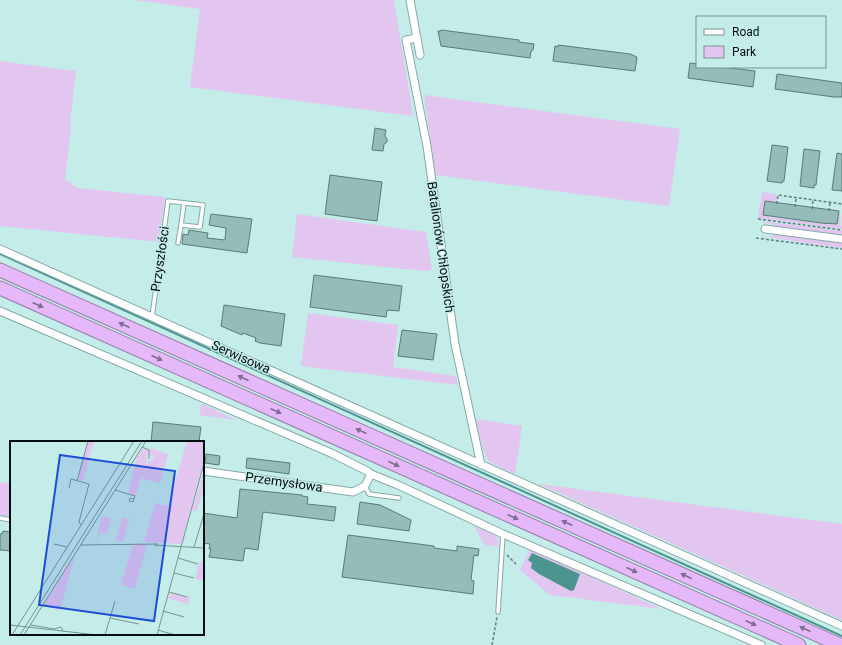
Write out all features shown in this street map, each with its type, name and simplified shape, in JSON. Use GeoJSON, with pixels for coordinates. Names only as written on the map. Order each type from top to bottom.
{"type":"FeatureCollection","features":[{"type":"Feature","properties":{"kind":"highway"},"geometry":{"type":"LineString","coordinates":[[0,270],[840,645]]}},
{"type":"Feature","properties":{"kind":"highway"},"geometry":{"type":"LineString","coordinates":[[0,288],[800,645]]}},
{"type":"Feature","properties":{"kind":"street"},"geometry":{"type":"LineString","coordinates":[[410,0],[420,55]]}},
{"type":"Feature","properties":{"kind":"street","name":"Batalionów Chłopskich"},"geometry":{"type":"LineString","coordinates":[[417,38],[406,40],[427,146],[455,344],[481,465]]}},
{"type":"Feature","properties":{"kind":"street"},"geometry":{"type":"LineString","coordinates":[[765,229],[842,239]]}},
{"type":"Feature","properties":{"kind":"street","name":"Serwisowa"},"geometry":{"type":"LineString","coordinates":[[0,249],[842,626]]}},
{"type":"Feature","properties":{"kind":"street"},"geometry":{"type":"LineString","coordinates":[[0,311],[331,454],[367,470],[371,474],[503,534],[761,645]]}},
{"type":"Feature","properties":{"kind":"street","name":"Przemysłowa"},"geometry":{"type":"LineString","coordinates":[[204,471],[353,492],[364,486]]}},
{"type":"Feature","properties":{"kind":"street"},"geometry":{"type":"LineString","coordinates":[[364,486],[371,474]]}},
{"type":"Feature","properties":{"kind":"lane","name":"Przyszłości"},"geometry":{"type":"LineString","coordinates":[[152,316],[168,201],[184,203]]}},
{"type":"Feature","properties":{"kind":"lane"},"geometry":{"type":"LineString","coordinates":[[178,243],[184,203],[203,205],[200,227],[181,225]]}},
{"type":"Feature","properties":{"kind":"lane"},"geometry":{"type":"LineString","coordinates":[[364,486],[369,494],[399,498]]}},
{"type":"Feature","properties":{"kind":"lane"},"geometry":{"type":"LineString","coordinates":[[0,518],[10,520]]}},
{"type":"Feature","properties":{"kind":"lane"},"geometry":{"type":"LineString","coordinates":[[498,612],[503,534]]}},
{"type":"Feature","properties":{"kind":"path"},"geometry":{"type":"LineString","coordinates":[[777,204],[778,196],[842,204]]}},
{"type":"Feature","properties":{"kind":"path"},"geometry":{"type":"LineString","coordinates":[[794,207],[796,198]]}},
{"type":"Feature","properties":{"kind":"path"},"geometry":{"type":"LineString","coordinates":[[812,209],[813,200]]}},
{"type":"Feature","properties":{"kind":"path"},"geometry":{"type":"LineString","coordinates":[[829,211],[830,203]]}},
{"type":"Feature","properties":{"kind":"path"},"geometry":{"type":"LineString","coordinates":[[759,224],[759,219],[842,230]]}},
{"type":"Feature","properties":{"kind":"path"},"geometry":{"type":"LineString","coordinates":[[758,233],[756,238],[842,249]]}},
{"type":"Feature","properties":{"kind":"path"},"geometry":{"type":"LineString","coordinates":[[502,551],[516,564]]}},
{"type":"Feature","properties":{"kind":"path"},"geometry":{"type":"LineString","coordinates":[[492,645],[498,612]]}},
{"type":"Feature","properties":{"kind":"green space"},"geometry":{"type":"Polygon","coordinates":[[[135,0],[394,0],[413,116],[190,87],[200,9],[135,0]]]}},
{"type":"Feature","properties":{"kind":"green space"},"geometry":{"type":"Polygon","coordinates":[[[0,61],[76,71],[65,179],[77,188],[165,197],[159,242],[0,226],[0,61]]]}},
{"type":"Feature","properties":{"kind":"green space"},"geometry":{"type":"Polygon","coordinates":[[[424,95],[680,129],[669,206],[435,175],[424,95]]]}},
{"type":"Feature","properties":{"kind":"green space"},"geometry":{"type":"Polygon","coordinates":[[[762,192],[778,195],[777,204],[765,202],[763,214],[769,215],[769,217],[837,224],[839,214],[841,214],[840,226],[842,226],[842,229],[758,218],[762,192]]]}},
{"type":"Feature","properties":{"kind":"green space"},"geometry":{"type":"Polygon","coordinates":[[[297,214],[426,232],[432,270],[424,271],[292,257],[297,214]]]}},
{"type":"Feature","properties":{"kind":"green space"},"geometry":{"type":"Polygon","coordinates":[[[760,222],[842,231],[842,235],[775,227],[773,224],[760,222]]]}},
{"type":"Feature","properties":{"kind":"green space"},"geometry":{"type":"Polygon","coordinates":[[[774,234],[842,243],[842,248],[758,236],[770,237],[774,234]]]}},
{"type":"Feature","properties":{"kind":"green space"},"geometry":{"type":"Polygon","coordinates":[[[308,313],[398,325],[393,367],[456,376],[458,385],[301,366],[308,313]]]}},
{"type":"Feature","properties":{"kind":"green space"},"geometry":{"type":"Polygon","coordinates":[[[201,403],[236,420],[200,415],[201,403]]]}},
{"type":"Feature","properties":{"kind":"green space"},"geometry":{"type":"Polygon","coordinates":[[[475,419],[522,426],[515,474],[489,462],[484,452],[475,419]]]}},
{"type":"Feature","properties":{"kind":"green space"},"geometry":{"type":"Polygon","coordinates":[[[0,482],[10,483],[10,517],[0,515],[0,482]]]}},
{"type":"Feature","properties":{"kind":"green space"},"geometry":{"type":"Polygon","coordinates":[[[539,484],[842,524],[842,620],[539,484]]]}},
{"type":"Feature","properties":{"kind":"green space"},"geometry":{"type":"Polygon","coordinates":[[[474,526],[497,536],[499,547],[485,545],[474,526]]]}},
{"type":"Feature","properties":{"kind":"green space"},"geometry":{"type":"Polygon","coordinates":[[[530,549],[662,609],[550,595],[520,570],[530,549]]]}},
{"type":"Feature","properties":{"kind":"water"},"geometry":{"type":"Polygon","coordinates":[[[532,553],[580,574],[574,590],[571,591],[539,574],[531,568],[532,563],[528,560],[532,553]]]}},
{"type":"Feature","properties":{"kind":"building"},"geometry":{"type":"Polygon","coordinates":[[[441,30],[519,40],[519,42],[534,44],[533,50],[531,51],[530,58],[441,46],[438,31],[441,30]]]}},
{"type":"Feature","properties":{"kind":"building"},"geometry":{"type":"Polygon","coordinates":[[[558,45],[630,54],[637,57],[635,71],[553,61],[555,46],[558,47],[558,45]]]}},
{"type":"Feature","properties":{"kind":"building"},"geometry":{"type":"Polygon","coordinates":[[[690,63],[696,64],[696,68],[730,68],[755,71],[753,87],[688,78],[690,63]]]}},
{"type":"Feature","properties":{"kind":"building"},"geometry":{"type":"Polygon","coordinates":[[[777,74],[842,83],[842,97],[775,89],[777,74]]]}},
{"type":"Feature","properties":{"kind":"building"},"geometry":{"type":"Polygon","coordinates":[[[375,128],[386,130],[385,136],[387,142],[384,144],[383,151],[372,150],[375,128]]]}},
{"type":"Feature","properties":{"kind":"building"},"geometry":{"type":"Polygon","coordinates":[[[772,145],[788,147],[784,181],[782,181],[782,183],[767,181],[772,145]]]}},
{"type":"Feature","properties":{"kind":"building"},"geometry":{"type":"Polygon","coordinates":[[[804,149],[820,151],[816,185],[814,185],[814,188],[800,186],[804,149]]]}},
{"type":"Feature","properties":{"kind":"building"},"geometry":{"type":"Polygon","coordinates":[[[837,153],[842,154],[842,191],[832,190],[837,153]]]}},
{"type":"Feature","properties":{"kind":"building"},"geometry":{"type":"Polygon","coordinates":[[[330,175],[382,182],[377,221],[325,214],[330,175]]]}},
{"type":"Feature","properties":{"kind":"building"},"geometry":{"type":"Polygon","coordinates":[[[765,201],[839,211],[837,224],[763,215],[765,201]]]}},
{"type":"Feature","properties":{"kind":"building"},"geometry":{"type":"Polygon","coordinates":[[[211,214],[252,219],[247,253],[182,244],[183,234],[188,235],[189,230],[208,233],[207,238],[225,240],[226,228],[209,225],[211,214]]]}},
{"type":"Feature","properties":{"kind":"building"},"geometry":{"type":"Polygon","coordinates":[[[314,275],[402,286],[399,311],[387,310],[386,317],[310,307],[314,275]]]}},
{"type":"Feature","properties":{"kind":"building"},"geometry":{"type":"Polygon","coordinates":[[[224,305],[285,314],[281,346],[260,343],[255,341],[256,338],[243,333],[242,335],[221,326],[224,305]]]}},
{"type":"Feature","properties":{"kind":"building"},"geometry":{"type":"Polygon","coordinates":[[[402,330],[437,334],[433,360],[398,356],[402,330]]]}},
{"type":"Feature","properties":{"kind":"building"},"geometry":{"type":"Polygon","coordinates":[[[153,422],[201,427],[199,441],[151,441],[153,422]]]}},
{"type":"Feature","properties":{"kind":"building"},"geometry":{"type":"Polygon","coordinates":[[[206,454],[220,456],[219,465],[205,463],[206,454]]]}},
{"type":"Feature","properties":{"kind":"building"},"geometry":{"type":"Polygon","coordinates":[[[247,458],[290,463],[289,474],[246,468],[247,458]]]}},
{"type":"Feature","properties":{"kind":"building"},"geometry":{"type":"Polygon","coordinates":[[[240,489],[302,495],[308,497],[307,504],[336,507],[334,521],[263,512],[258,550],[245,548],[243,561],[209,557],[211,549],[209,549],[210,544],[204,543],[204,513],[237,518],[240,489]]]}},
{"type":"Feature","properties":{"kind":"building"},"geometry":{"type":"Polygon","coordinates":[[[360,502],[380,505],[411,520],[409,531],[357,524],[360,502]]]}},
{"type":"Feature","properties":{"kind":"building"},"geometry":{"type":"Polygon","coordinates":[[[3,531],[10,532],[10,551],[0,550],[0,534],[2,534],[3,531]]]}},
{"type":"Feature","properties":{"kind":"building"},"geometry":{"type":"Polygon","coordinates":[[[348,535],[434,546],[434,548],[457,551],[457,546],[479,549],[478,556],[474,555],[471,580],[474,581],[473,594],[342,577],[348,535]]]}},
{"type":"Feature","properties":{"kind":"waterway"},"geometry":{"type":"LineString","coordinates":[[0,254],[842,636]]}}]}
